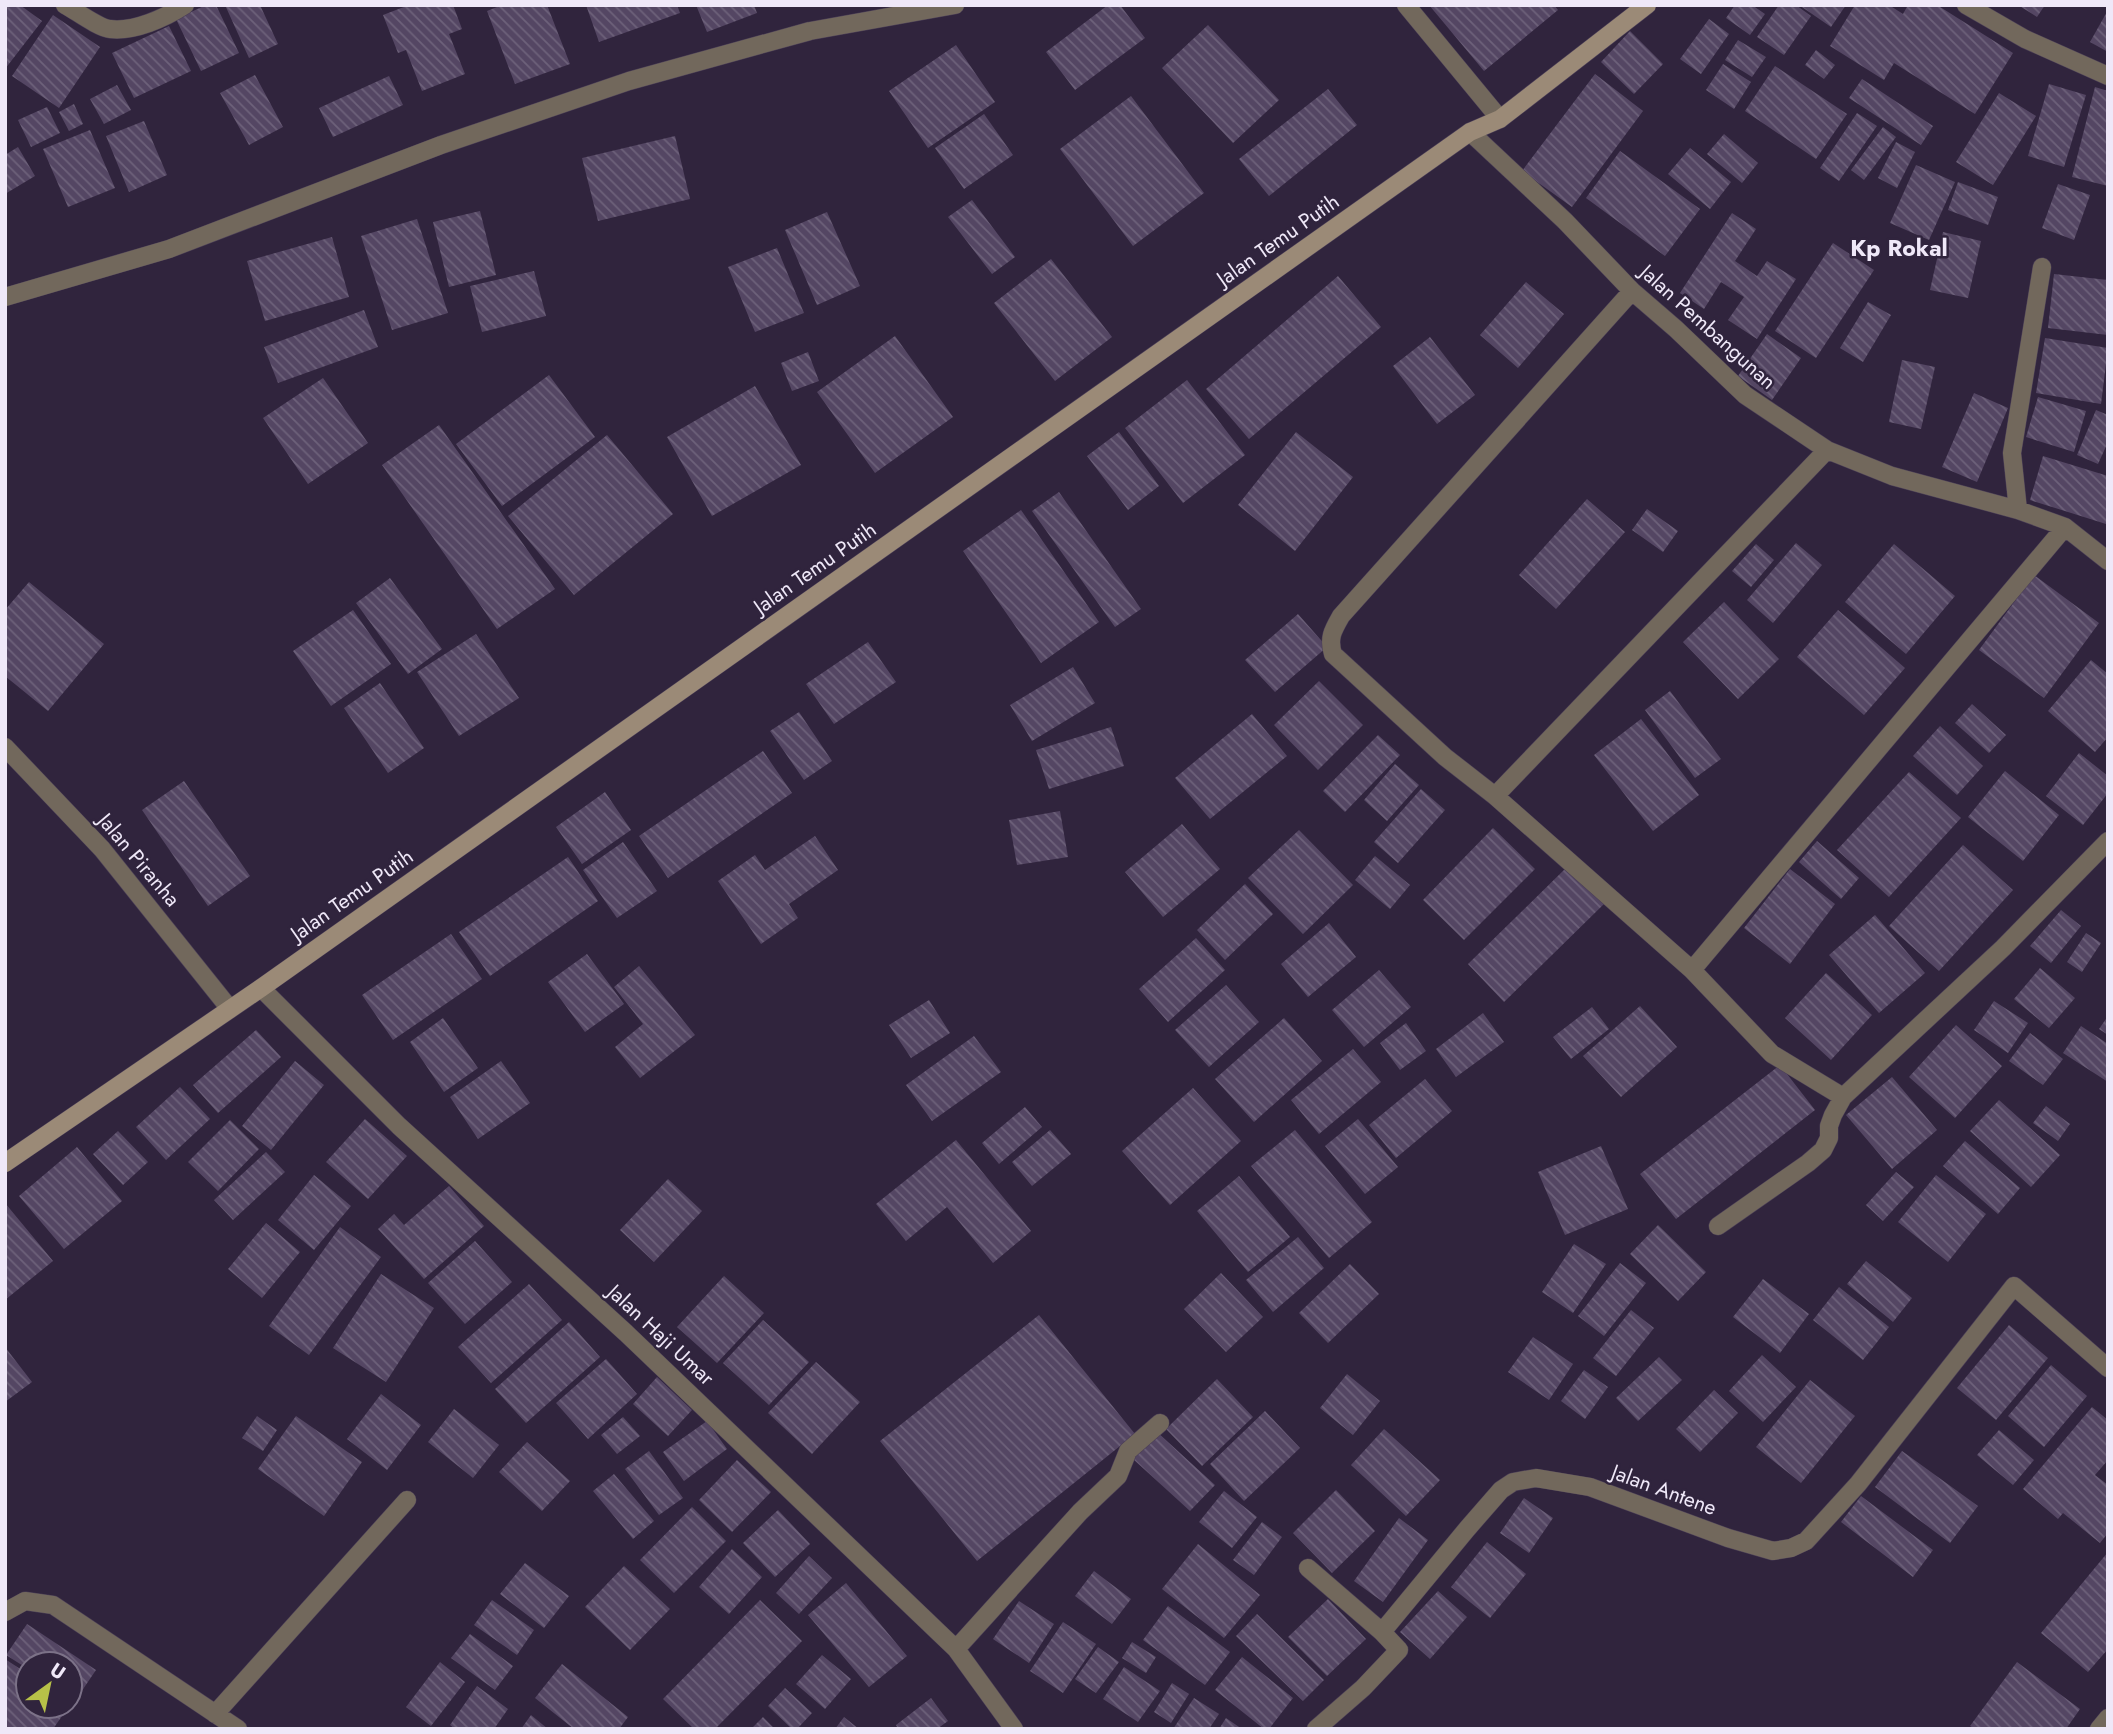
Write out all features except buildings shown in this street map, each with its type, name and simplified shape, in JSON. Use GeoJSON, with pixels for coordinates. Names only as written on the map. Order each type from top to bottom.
{"type":"FeatureCollection","features":[{"type":"Feature","properties":{"kind":"street"},"geometry":{"type":"LineString","coordinates":[[65,5],[109,29],[142,25],[171,14],[185,5]]}},
{"type":"Feature","properties":{"kind":"street"},"geometry":{"type":"LineString","coordinates":[[5,297],[169,249],[441,145],[629,81],[810,31],[956,5]]}},
{"type":"Feature","properties":{"kind":"street"},"geometry":{"type":"LineString","coordinates":[[1406,5],[1500,120]]}},
{"type":"Feature","properties":{"kind":"street","name":"Jalan Temu Putih"},"geometry":{"type":"LineString","coordinates":[[5,1163],[261,988],[1471,132],[1500,120],[1647,5]]}},
{"type":"Feature","properties":{"kind":"street"},"geometry":{"type":"LineString","coordinates":[[1966,5],[2025,39],[2108,76]]}},
{"type":"Feature","properties":{"kind":"street","name":"Jalan Pembangunan"},"geometry":{"type":"LineString","coordinates":[[1471,132],[1565,221],[1632,291],[1745,395],[1827,450],[1892,476],[2018,510],[2065,527],[2108,561]]}},
{"type":"Feature","properties":{"kind":"street"},"geometry":{"type":"LineString","coordinates":[[2018,510],[2012,453],[2042,267]]}},
{"type":"Feature","properties":{"kind":"street"},"geometry":{"type":"LineString","coordinates":[[1632,291],[1350,606],[1332,631],[1330,642],[1334,654],[1445,757],[1495,796],[1692,970],[1772,1054],[1843,1097]]}},
{"type":"Feature","properties":{"kind":"street"},"geometry":{"type":"LineString","coordinates":[[1495,796],[1827,450]]}},
{"type":"Feature","properties":{"kind":"street"},"geometry":{"type":"LineString","coordinates":[[1692,970],[2065,527]]}},
{"type":"Feature","properties":{"kind":"street","name":"Jalan Piranha"},"geometry":{"type":"LineString","coordinates":[[5,747],[102,849],[230,1009]]}},
{"type":"Feature","properties":{"kind":"street"},"geometry":{"type":"LineString","coordinates":[[1718,1226],[1823,1150],[1829,1138],[1833,1115],[1843,1097],[2003,948],[2108,842]]}},
{"type":"Feature","properties":{"kind":"street","name":"Jalan Haji Umar"},"geometry":{"type":"LineString","coordinates":[[261,988],[399,1126],[636,1342],[956,1649],[1014,1729]]}},
{"type":"Feature","properties":{"kind":"street","name":"Jalan Antene"},"geometry":{"type":"LineString","coordinates":[[1382,1632],[1467,1528],[1502,1490],[1513,1482],[1536,1478],[1590,1487],[1728,1538],[1773,1551],[1791,1548],[1806,1541],[1858,1483],[2014,1286],[2108,1368]]}},
{"type":"Feature","properties":{"kind":"street"},"geometry":{"type":"LineString","coordinates":[[956,1649],[1080,1512],[1118,1476],[1128,1451],[1160,1423]]}},
{"type":"Feature","properties":{"kind":"street"},"geometry":{"type":"LineString","coordinates":[[215,1714],[407,1500]]}},
{"type":"Feature","properties":{"kind":"street"},"geometry":{"type":"LineString","coordinates":[[1308,1568],[1399,1650],[1363,1688],[1316,1729]]}},
{"type":"Feature","properties":{"kind":"street"},"geometry":{"type":"LineString","coordinates":[[5,1612],[25,1601],[53,1605],[238,1729]]}},
{"type":"Feature","properties":{"kind":"street"},"geometry":{"type":"LineString","coordinates":[[2099,1729],[2108,1718]]}},
{"type":"Feature","properties":{"kind":"district","name":"Kp Rokal"},"geometry":{"type":"Point","coordinates":[1899,248]}}]}
